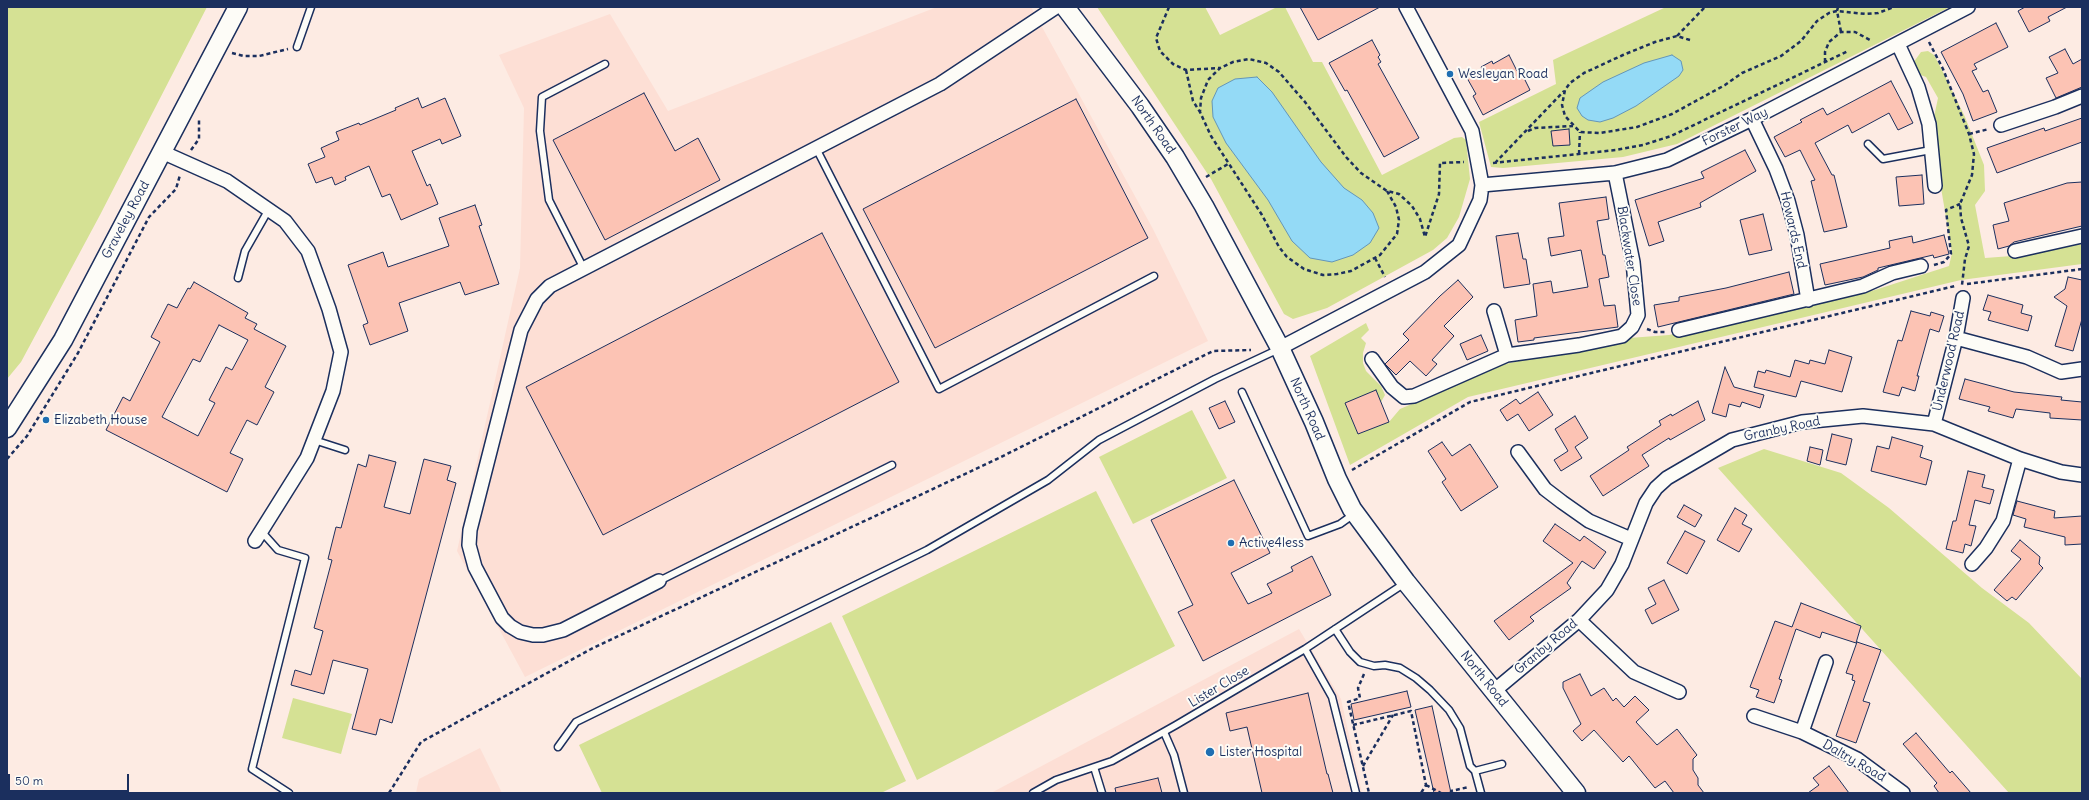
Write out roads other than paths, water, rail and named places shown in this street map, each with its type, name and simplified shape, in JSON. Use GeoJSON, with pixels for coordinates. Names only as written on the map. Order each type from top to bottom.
{"type":"FeatureCollection","features":[{"type":"Feature","properties":{"kind":"main road","name":"Graveley Road"},"geometry":{"type":"LineString","coordinates":[[7,428],[63,340],[238,7]]}},
{"type":"Feature","properties":{"kind":"main road","name":"North Road"},"geometry":{"type":"LineString","coordinates":[[1065,7],[1140,106],[1192,186],[1280,348],[1314,422],[1336,479],[1355,514],[1406,582],[1576,793]]}},
{"type":"Feature","properties":{"kind":"street"},"geometry":{"type":"LineString","coordinates":[[659,581],[563,630],[543,636],[533,635],[520,632],[510,626],[502,618],[471,556],[469,544],[470,530],[521,330],[537,299],[550,286],[940,84],[1056,7]]}},
{"type":"Feature","properties":{"kind":"street"},"geometry":{"type":"LineString","coordinates":[[1280,348],[1424,272],[1459,245],[1480,200],[1482,185],[1472,131],[1406,7]]}},
{"type":"Feature","properties":{"kind":"street","name":"Forster Way"},"geometry":{"type":"LineString","coordinates":[[1482,185],[1615,173],[1667,160],[1752,119],[1968,7]]}},
{"type":"Feature","properties":{"kind":"street"},"geometry":{"type":"LineString","coordinates":[[1898,44],[1918,87],[1929,124],[1935,186]]}},
{"type":"Feature","properties":{"kind":"street"},"geometry":{"type":"LineString","coordinates":[[2001,125],[2055,107],[2082,96]]}},
{"type":"Feature","properties":{"kind":"street","name":"Howards End"},"geometry":{"type":"LineString","coordinates":[[1752,119],[1776,169],[1788,201],[1797,234],[1808,300]]}},
{"type":"Feature","properties":{"kind":"street"},"geometry":{"type":"LineString","coordinates":[[162,152],[226,181],[285,221],[308,251],[329,308],[341,352],[333,391],[307,458],[258,536]]}},
{"type":"Feature","properties":{"kind":"street","name":"Blackwater Close"},"geometry":{"type":"LineString","coordinates":[[1372,358],[1392,387],[1404,396],[1414,396],[1507,355],[1579,345],[1622,336],[1638,315],[1633,262],[1615,173]]}},
{"type":"Feature","properties":{"kind":"street"},"geometry":{"type":"LineString","coordinates":[[2015,251],[2082,236]]}},
{"type":"Feature","properties":{"kind":"street"},"geometry":{"type":"LineString","coordinates":[[1679,330],[1863,286],[1892,273],[1921,266]]}},
{"type":"Feature","properties":{"kind":"street","name":"Underwood Road"},"geometry":{"type":"LineString","coordinates":[[1934,424],[1956,338],[1963,298]]}},
{"type":"Feature","properties":{"kind":"street"},"geometry":{"type":"LineString","coordinates":[[1494,311],[1507,355]]}},
{"type":"Feature","properties":{"kind":"street"},"geometry":{"type":"LineString","coordinates":[[1956,338],[2034,360],[2061,372],[2082,370]]}},
{"type":"Feature","properties":{"kind":"street","name":"Granby Road"},"geometry":{"type":"LineString","coordinates":[[1494,692],[1579,620],[1608,590],[1622,564],[1646,503],[1656,488],[1667,478],[1732,440],[1802,422],[1862,416],[1934,424],[2020,459],[2061,472],[2082,475]]}},
{"type":"Feature","properties":{"kind":"street"},"geometry":{"type":"LineString","coordinates":[[1518,452],[1545,489],[1589,521],[1631,539]]}},
{"type":"Feature","properties":{"kind":"street"},"geometry":{"type":"LineString","coordinates":[[1972,564],[1986,548],[2003,521],[2020,459]]}},
{"type":"Feature","properties":{"kind":"street"},"geometry":{"type":"LineString","coordinates":[[1579,620],[1634,672],[1679,692]]}},
{"type":"Feature","properties":{"kind":"street"},"geometry":{"type":"LineString","coordinates":[[1802,732],[1826,662]]}},
{"type":"Feature","properties":{"kind":"street","name":"Daltry Road"},"geometry":{"type":"LineString","coordinates":[[1754,716],[1802,732],[1857,759],[1903,793]]}},
{"type":"Feature","properties":{"kind":"lane"},"geometry":{"type":"LineString","coordinates":[[297,47],[311,7]]}},
{"type":"Feature","properties":{"kind":"lane"},"geometry":{"type":"LineString","coordinates":[[584,269],[549,200],[540,131],[542,97],[605,64]]}},
{"type":"Feature","properties":{"kind":"lane"},"geometry":{"type":"LineString","coordinates":[[1868,144],[1883,159],[1931,150]]}},
{"type":"Feature","properties":{"kind":"lane"},"geometry":{"type":"LineString","coordinates":[[816,148],[939,389],[1154,276]]}},
{"type":"Feature","properties":{"kind":"lane"},"geometry":{"type":"LineString","coordinates":[[238,278],[245,251],[268,209]]}},
{"type":"Feature","properties":{"kind":"lane"},"geometry":{"type":"LineString","coordinates":[[558,747],[576,722],[927,550],[1048,480],[1099,440],[1215,379],[1280,348]]}},
{"type":"Feature","properties":{"kind":"lane"},"geometry":{"type":"LineString","coordinates":[[1242,392],[1308,536],[1340,524],[1355,514]]}},
{"type":"Feature","properties":{"kind":"lane"},"geometry":{"type":"LineString","coordinates":[[314,440],[345,450]]}},
{"type":"Feature","properties":{"kind":"lane"},"geometry":{"type":"LineString","coordinates":[[659,581],[892,466]]}},
{"type":"Feature","properties":{"kind":"lane"},"geometry":{"type":"LineString","coordinates":[[258,536],[278,550],[305,558],[252,769],[289,793]]}},
{"type":"Feature","properties":{"kind":"lane","name":"Lister Close"},"geometry":{"type":"LineString","coordinates":[[1033,793],[1056,780],[1112,761],[1164,732],[1304,649],[1406,582]]}},
{"type":"Feature","properties":{"kind":"lane"},"geometry":{"type":"LineString","coordinates":[[1335,629],[1350,652],[1360,662],[1400,668],[1416,678],[1449,710],[1460,728],[1470,766],[1475,771],[1481,793]]}},
{"type":"Feature","properties":{"kind":"lane"},"geometry":{"type":"LineString","coordinates":[[1304,649],[1332,697],[1356,793]]}},
{"type":"Feature","properties":{"kind":"lane"},"geometry":{"type":"LineString","coordinates":[[1164,732],[1174,755],[1184,793]]}},
{"type":"Feature","properties":{"kind":"lane"},"geometry":{"type":"LineString","coordinates":[[1475,771],[1502,764]]}},
{"type":"Feature","properties":{"kind":"lane"},"geometry":{"type":"LineString","coordinates":[[1094,766],[1102,793]]}},
{"type":"Feature","properties":{"kind":"water"},"geometry":{"type":"Polygon","coordinates":[[[1672,55],[1681,61],[1683,70],[1679,76],[1636,106],[1613,118],[1600,122],[1588,120],[1582,116],[1577,108],[1580,98],[1603,82],[1644,63],[1672,55]]]}},
{"type":"Feature","properties":{"kind":"water"},"geometry":{"type":"Polygon","coordinates":[[[1257,77],[1272,92],[1321,162],[1344,188],[1362,200],[1373,213],[1379,228],[1370,243],[1353,255],[1332,262],[1310,258],[1292,241],[1268,200],[1226,143],[1213,117],[1212,101],[1218,88],[1235,79],[1257,77]]]}},
{"type":"Feature","properties":{"kind":"place","name":"Wesleyan Road"},"geometry":{"type":"Point","coordinates":[1450,74]}},
{"type":"Feature","properties":{"kind":"place","name":"Elizabeth House"},"geometry":{"type":"Point","coordinates":[46,420]}},
{"type":"Feature","properties":{"kind":"place","name":"Active4less"},"geometry":{"type":"Point","coordinates":[1231,543]}},
{"type":"Feature","properties":{"kind":"place","name":"Lister Hospital"},"geometry":{"type":"Point","coordinates":[1210,752]}}]}
